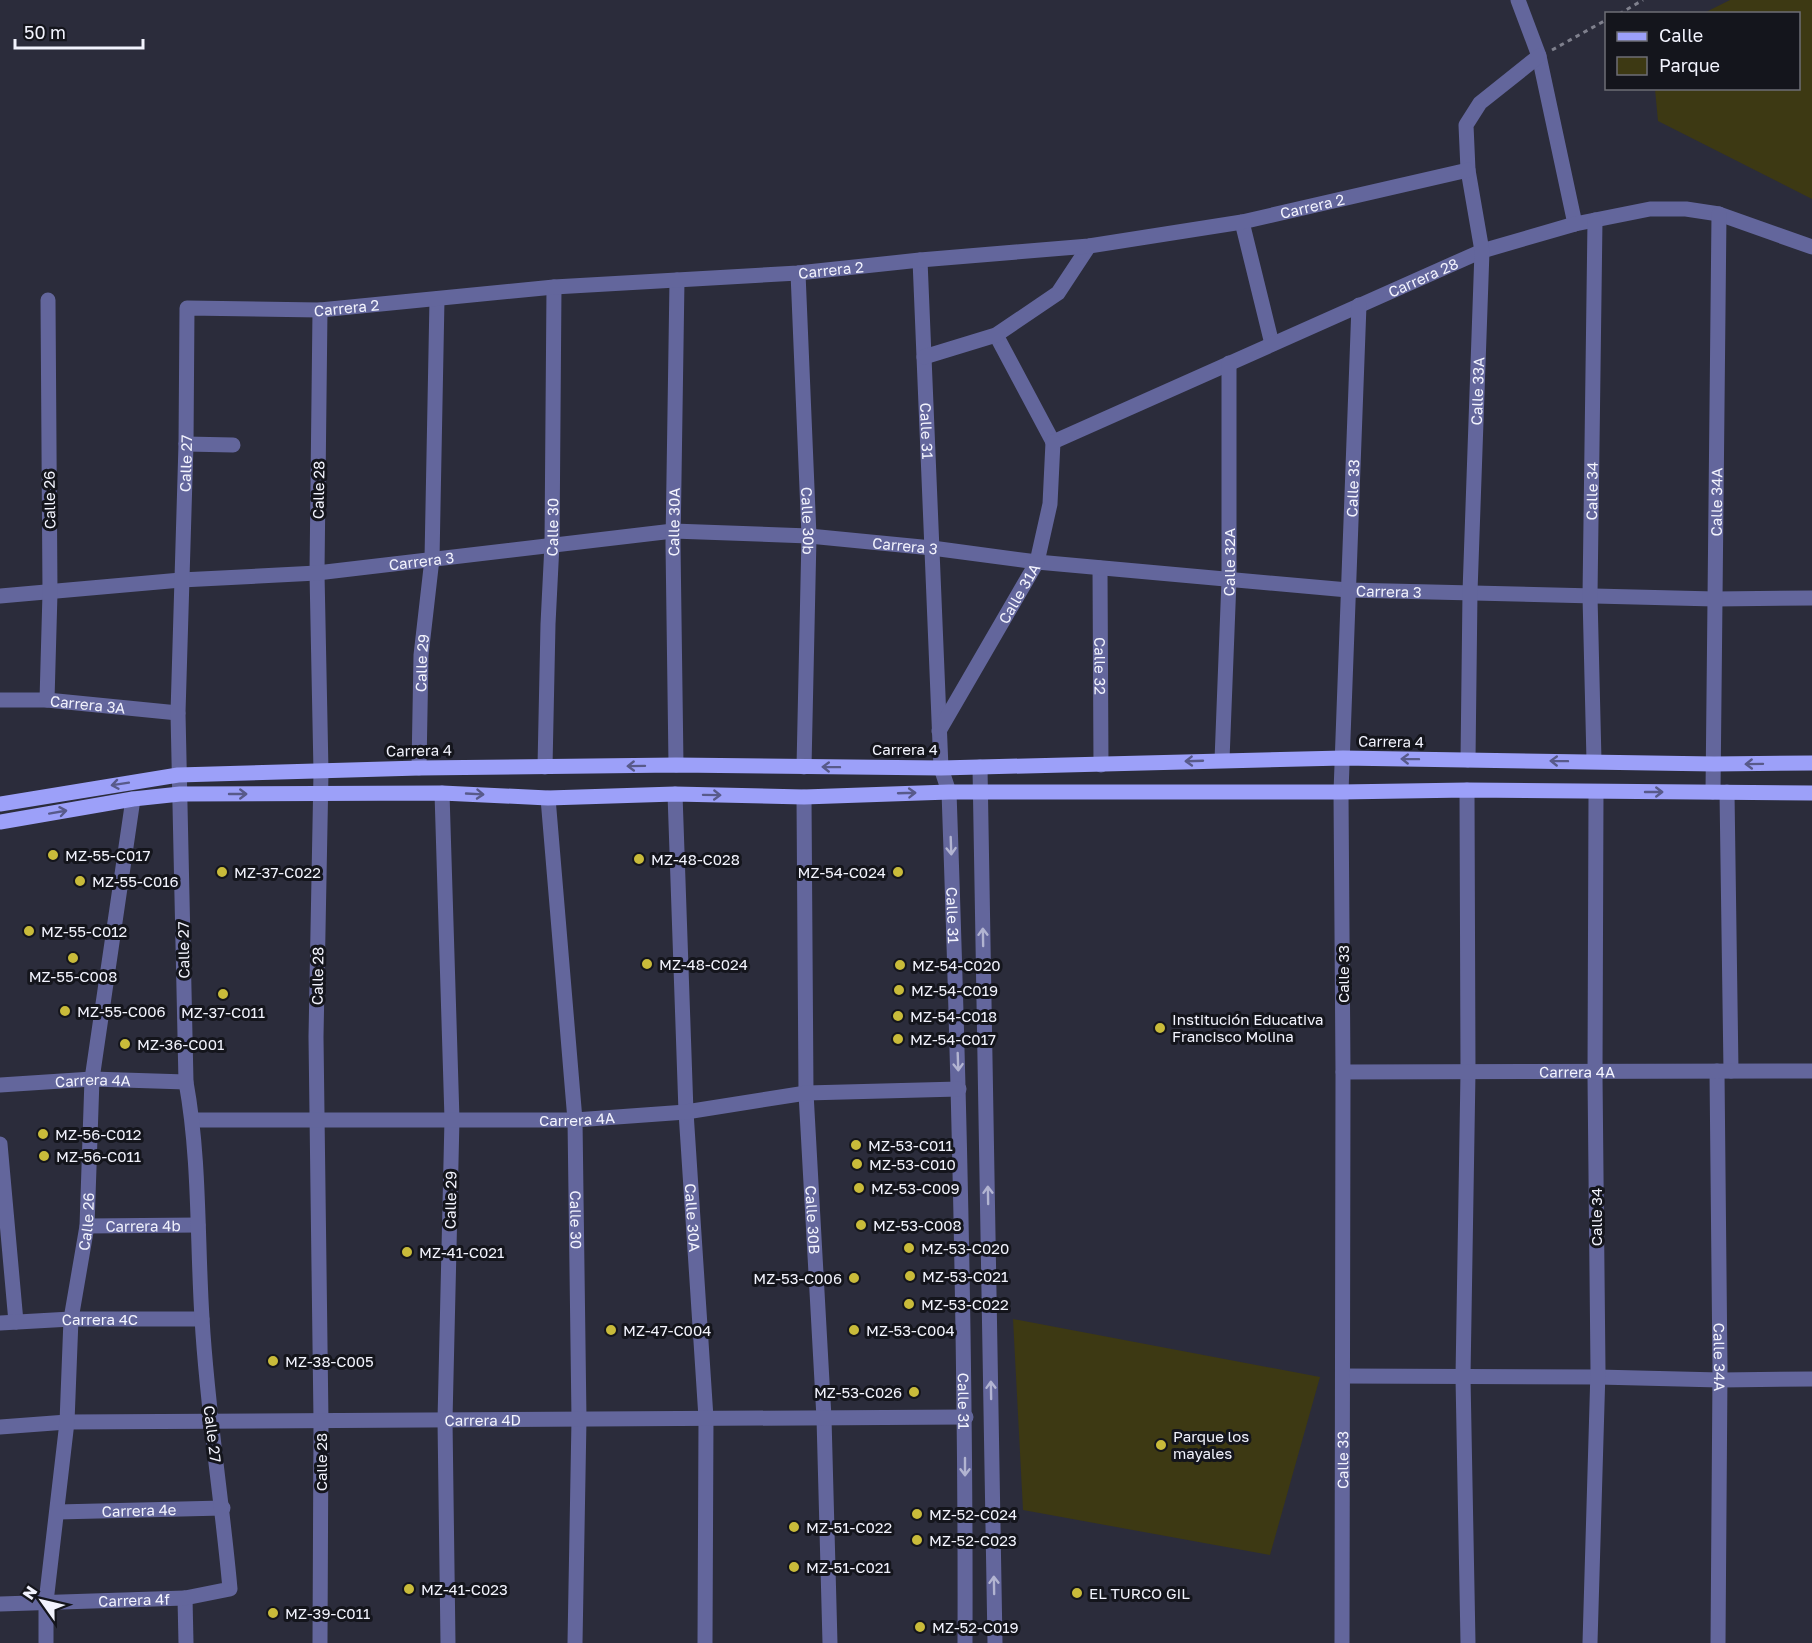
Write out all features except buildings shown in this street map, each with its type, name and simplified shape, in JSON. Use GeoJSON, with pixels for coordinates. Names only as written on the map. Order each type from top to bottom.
{"type":"FeatureCollection","features":[{"type":"Feature","properties":{"kind":"main road","name":"Carrera 4"},"geometry":{"type":"LineString","coordinates":[[0,804],[178,775],[419,768],[676,765],[941,768],[1343,758],[1714,764],[1812,763]]}},
{"type":"Feature","properties":{"kind":"main road"},"geometry":{"type":"LineString","coordinates":[[0,822],[133,799],[180,794],[442,793],[548,798],[675,794],[804,797],[949,792],[1467,790],[1812,793]]}},
{"type":"Feature","properties":{"kind":"street"},"geometry":{"type":"LineString","coordinates":[[1518,0],[1539,56],[1575,224]]}},
{"type":"Feature","properties":{"kind":"street","name":"Calle 33A"},"geometry":{"type":"LineString","coordinates":[[1468,760],[1470,592],[1482,250],[1468,170],[1467,125],[1480,103],[1539,56]]}},
{"type":"Feature","properties":{"kind":"street","name":"Carrera 2"},"geometry":{"type":"LineString","coordinates":[[187,308],[320,310],[554,287],[798,273],[1089,246],[1242,222],[1468,170]]}},
{"type":"Feature","properties":{"kind":"street","name":"Carrera 28"},"geometry":{"type":"LineString","coordinates":[[1053,442],[1482,250],[1575,224],[1650,209],[1686,209],[1719,214],[1812,247]]}},
{"type":"Feature","properties":{"kind":"street","name":"Calle 34A"},"geometry":{"type":"LineString","coordinates":[[1718,1643],[1724,1071],[1720,792],[1714,764],[1719,214]]}},
{"type":"Feature","properties":{"kind":"street","name":"Calle 34"},"geometry":{"type":"LineString","coordinates":[[1594,761],[1590,596],[1595,220]]}},
{"type":"Feature","properties":{"kind":"street"},"geometry":{"type":"LineString","coordinates":[[1242,222],[1272,344]]}},
{"type":"Feature","properties":{"kind":"street"},"geometry":{"type":"LineString","coordinates":[[924,357],[996,335],[1058,293],[1089,246]]}},
{"type":"Feature","properties":{"kind":"street","name":"Calle 31"},"geometry":{"type":"LineString","coordinates":[[920,260],[941,768],[949,792],[959,1089],[966,1417],[965,1643]]}},
{"type":"Feature","properties":{"kind":"street","name":"Calle 30b"},"geometry":{"type":"LineString","coordinates":[[798,273],[809,536],[804,767]]}},
{"type":"Feature","properties":{"kind":"street","name":"Calle 30A"},"geometry":{"type":"LineString","coordinates":[[676,765],[673,531],[677,280]]}},
{"type":"Feature","properties":{"kind":"street","name":"Calle 30"},"geometry":{"type":"LineString","coordinates":[[545,767],[552,544],[554,287]]}},
{"type":"Feature","properties":{"kind":"street","name":"Calle 29"},"geometry":{"type":"LineString","coordinates":[[419,768],[421,655],[432,559],[437,299]]}},
{"type":"Feature","properties":{"kind":"street","name":"Calle 26"},"geometry":{"type":"LineString","coordinates":[[47,700],[50,592],[48,300]]}},
{"type":"Feature","properties":{"kind":"street","name":"Calle 33"},"geometry":{"type":"LineString","coordinates":[[1342,1643],[1341,792],[1359,305]]}},
{"type":"Feature","properties":{"kind":"street","name":"Calle 27"},"geometry":{"type":"LineString","coordinates":[[187,308],[186,444],[178,713],[186,1082],[193,1120],[202,1319],[210,1421],[223,1508],[230,1589]]}},
{"type":"Feature","properties":{"kind":"street","name":"Calle 28"},"geometry":{"type":"LineString","coordinates":[[320,310],[317,573],[321,794],[316,1119],[321,1421],[320,1643]]}},
{"type":"Feature","properties":{"kind":"street"},"geometry":{"type":"LineString","coordinates":[[996,335],[1053,442]]}},
{"type":"Feature","properties":{"kind":"street","name":"Calle 32A"},"geometry":{"type":"LineString","coordinates":[[1222,760],[1228,580],[1229,363]]}},
{"type":"Feature","properties":{"kind":"street","name":"Calle 31A"},"geometry":{"type":"LineString","coordinates":[[939,731],[1037,562],[1050,504],[1053,442]]}},
{"type":"Feature","properties":{"kind":"street"},"geometry":{"type":"LineString","coordinates":[[186,444],[232,445]]}},
{"type":"Feature","properties":{"kind":"street","name":"Carrera 3"},"geometry":{"type":"LineString","coordinates":[[0,596],[181,580],[317,573],[673,531],[809,536],[1037,562],[1348,590],[1715,599],[1812,598]]}},
{"type":"Feature","properties":{"kind":"street","name":"Calle 32"},"geometry":{"type":"LineString","coordinates":[[1100,568],[1101,765]]}},
{"type":"Feature","properties":{"kind":"street","name":"Carrera 3A"},"geometry":{"type":"LineString","coordinates":[[0,700],[47,700],[178,713]]}},
{"type":"Feature","properties":{"kind":"street","name":"Calle 31"},"geometry":{"type":"LineString","coordinates":[[981,766],[995,1643]]}},
{"type":"Feature","properties":{"kind":"street"},"geometry":{"type":"LineString","coordinates":[[1467,790],[1468,1072],[1463,1377],[1468,1643]]}},
{"type":"Feature","properties":{"kind":"street","name":"Calle 34"},"geometry":{"type":"LineString","coordinates":[[1590,1643],[1598,1377],[1595,1072],[1596,792]]}},
{"type":"Feature","properties":{"kind":"street","name":"Calle 29"},"geometry":{"type":"LineString","coordinates":[[442,793],[452,1119],[445,1420],[448,1643]]}},
{"type":"Feature","properties":{"kind":"street","name":"Calle 30A"},"geometry":{"type":"LineString","coordinates":[[675,794],[686,1112],[705,1418],[705,1643]]}},
{"type":"Feature","properties":{"kind":"street","name":"Calle 30B"},"geometry":{"type":"LineString","coordinates":[[804,797],[806,1093],[824,1418],[830,1643]]}},
{"type":"Feature","properties":{"kind":"street","name":"Calle 30"},"geometry":{"type":"LineString","coordinates":[[548,798],[575,1120],[579,1419],[574,1643]]}},
{"type":"Feature","properties":{"kind":"street","name":"Calle 26"},"geometry":{"type":"LineString","coordinates":[[46,1643],[46,1602],[67,1422],[71,1319],[87,1226],[92,1079],[133,799]]}},
{"type":"Feature","properties":{"kind":"street","name":"Carrera 4A"},"geometry":{"type":"LineString","coordinates":[[1343,1072],[1812,1071]]}},
{"type":"Feature","properties":{"kind":"street","name":"Carrera 4A"},"geometry":{"type":"LineString","coordinates":[[0,1084],[92,1079],[186,1082]]}},
{"type":"Feature","properties":{"kind":"street","name":"Carrera 4A"},"geometry":{"type":"LineString","coordinates":[[193,1120],[575,1120],[686,1112],[806,1093],[959,1089]]}},
{"type":"Feature","properties":{"kind":"street"},"geometry":{"type":"LineString","coordinates":[[0,1144],[16,1322]]}},
{"type":"Feature","properties":{"kind":"street","name":"Carrera 4b"},"geometry":{"type":"LineString","coordinates":[[87,1226],[198,1225]]}},
{"type":"Feature","properties":{"kind":"street","name":"Carrera 4C"},"geometry":{"type":"LineString","coordinates":[[0,1323],[71,1319],[202,1319]]}},
{"type":"Feature","properties":{"kind":"street"},"geometry":{"type":"LineString","coordinates":[[1343,1376],[1812,1379]]}},
{"type":"Feature","properties":{"kind":"street","name":"Carrera 4D"},"geometry":{"type":"LineString","coordinates":[[0,1427],[67,1422],[966,1417]]}},
{"type":"Feature","properties":{"kind":"street","name":"Carrera 4e"},"geometry":{"type":"LineString","coordinates":[[57,1512],[223,1508]]}},
{"type":"Feature","properties":{"kind":"street","name":"Carrera 4f"},"geometry":{"type":"LineString","coordinates":[[0,1604],[185,1598],[230,1589]]}},
{"type":"Feature","properties":{"kind":"street"},"geometry":{"type":"LineString","coordinates":[[185,1598],[186,1643]]}},
{"type":"Feature","properties":{"kind":"path"},"geometry":{"type":"LineString","coordinates":[[1622,12],[1644,0]]}},
{"type":"Feature","properties":{"kind":"path"},"geometry":{"type":"LineString","coordinates":[[1539,56],[1605,21]]}},
{"type":"Feature","properties":{"kind":"green space"},"geometry":{"type":"Polygon","coordinates":[[[1730,0],[1812,0],[1812,199],[1658,121],[1655,90],[1800,90],[1800,12],[1706,12],[1730,0]]]}},
{"type":"Feature","properties":{"kind":"green space"},"geometry":{"type":"Polygon","coordinates":[[[1013,1319],[1320,1377],[1270,1555],[1023,1510],[1013,1319]]]}},
{"type":"Feature","properties":{"kind":"place","name":"MZ-55-C017"},"geometry":{"type":"Point","coordinates":[53,855]}},
{"type":"Feature","properties":{"kind":"place","name":"MZ-48-C028"},"geometry":{"type":"Point","coordinates":[639,859]}},
{"type":"Feature","properties":{"kind":"place","name":"MZ-37-C022"},"geometry":{"type":"Point","coordinates":[222,872]}},
{"type":"Feature","properties":{"kind":"place","name":"MZ-54-C024"},"geometry":{"type":"Point","coordinates":[898,872]}},
{"type":"Feature","properties":{"kind":"place","name":"MZ-55-C016"},"geometry":{"type":"Point","coordinates":[80,881]}},
{"type":"Feature","properties":{"kind":"place","name":"MZ-55-C012"},"geometry":{"type":"Point","coordinates":[29,931]}},
{"type":"Feature","properties":{"kind":"place","name":"MZ-55-C008"},"geometry":{"type":"Point","coordinates":[73,958]}},
{"type":"Feature","properties":{"kind":"place","name":"MZ-48-C024"},"geometry":{"type":"Point","coordinates":[647,964]}},
{"type":"Feature","properties":{"kind":"place","name":"MZ-54-C020"},"geometry":{"type":"Point","coordinates":[900,965]}},
{"type":"Feature","properties":{"kind":"place","name":"MZ-54-C019"},"geometry":{"type":"Point","coordinates":[899,990]}},
{"type":"Feature","properties":{"kind":"place","name":"MZ-37-C011"},"geometry":{"type":"Point","coordinates":[223,994]}},
{"type":"Feature","properties":{"kind":"place","name":"MZ-55-C006"},"geometry":{"type":"Point","coordinates":[65,1011]}},
{"type":"Feature","properties":{"kind":"place","name":"MZ-54-C018"},"geometry":{"type":"Point","coordinates":[898,1016]}},
{"type":"Feature","properties":{"kind":"place","name":"Institución Educativa Francisco Molina"},"geometry":{"type":"Point","coordinates":[1160,1028]}},
{"type":"Feature","properties":{"kind":"place","name":"MZ-54-C017"},"geometry":{"type":"Point","coordinates":[898,1039]}},
{"type":"Feature","properties":{"kind":"place","name":"MZ-36-C001"},"geometry":{"type":"Point","coordinates":[125,1044]}},
{"type":"Feature","properties":{"kind":"place","name":"MZ-56-C012"},"geometry":{"type":"Point","coordinates":[43,1134]}},
{"type":"Feature","properties":{"kind":"place","name":"MZ-53-C011"},"geometry":{"type":"Point","coordinates":[856,1145]}},
{"type":"Feature","properties":{"kind":"place","name":"MZ-56-C011"},"geometry":{"type":"Point","coordinates":[44,1156]}},
{"type":"Feature","properties":{"kind":"place","name":"MZ-53-C010"},"geometry":{"type":"Point","coordinates":[857,1164]}},
{"type":"Feature","properties":{"kind":"place","name":"MZ-53-C009"},"geometry":{"type":"Point","coordinates":[859,1188]}},
{"type":"Feature","properties":{"kind":"place","name":"MZ-53-C008"},"geometry":{"type":"Point","coordinates":[861,1225]}},
{"type":"Feature","properties":{"kind":"place","name":"MZ-53-C020"},"geometry":{"type":"Point","coordinates":[909,1248]}},
{"type":"Feature","properties":{"kind":"place","name":"MZ-41-C021"},"geometry":{"type":"Point","coordinates":[407,1252]}},
{"type":"Feature","properties":{"kind":"place","name":"MZ-53-C021"},"geometry":{"type":"Point","coordinates":[910,1276]}},
{"type":"Feature","properties":{"kind":"place","name":"MZ-53-C006"},"geometry":{"type":"Point","coordinates":[854,1278]}},
{"type":"Feature","properties":{"kind":"place","name":"MZ-53-C022"},"geometry":{"type":"Point","coordinates":[909,1304]}},
{"type":"Feature","properties":{"kind":"place","name":"MZ-47-C004"},"geometry":{"type":"Point","coordinates":[611,1330]}},
{"type":"Feature","properties":{"kind":"place","name":"MZ-53-C004"},"geometry":{"type":"Point","coordinates":[854,1330]}},
{"type":"Feature","properties":{"kind":"place","name":"MZ-38-C005"},"geometry":{"type":"Point","coordinates":[273,1361]}},
{"type":"Feature","properties":{"kind":"place","name":"MZ-53-C026"},"geometry":{"type":"Point","coordinates":[914,1392]}},
{"type":"Feature","properties":{"kind":"place","name":"Parque los mayales"},"geometry":{"type":"Point","coordinates":[1161,1445]}},
{"type":"Feature","properties":{"kind":"place","name":"MZ-52-C024"},"geometry":{"type":"Point","coordinates":[917,1514]}},
{"type":"Feature","properties":{"kind":"place","name":"MZ-51-C022"},"geometry":{"type":"Point","coordinates":[794,1527]}},
{"type":"Feature","properties":{"kind":"place","name":"MZ-52-C023"},"geometry":{"type":"Point","coordinates":[917,1540]}},
{"type":"Feature","properties":{"kind":"place","name":"MZ-51-C021"},"geometry":{"type":"Point","coordinates":[794,1567]}},
{"type":"Feature","properties":{"kind":"place","name":"MZ-41-C023"},"geometry":{"type":"Point","coordinates":[409,1589]}},
{"type":"Feature","properties":{"kind":"place","name":"EL TURCO GIL"},"geometry":{"type":"Point","coordinates":[1077,1593]}},
{"type":"Feature","properties":{"kind":"place","name":"MZ-39-C011"},"geometry":{"type":"Point","coordinates":[273,1613]}},
{"type":"Feature","properties":{"kind":"place","name":"MZ-52-C019"},"geometry":{"type":"Point","coordinates":[920,1627]}}]}
